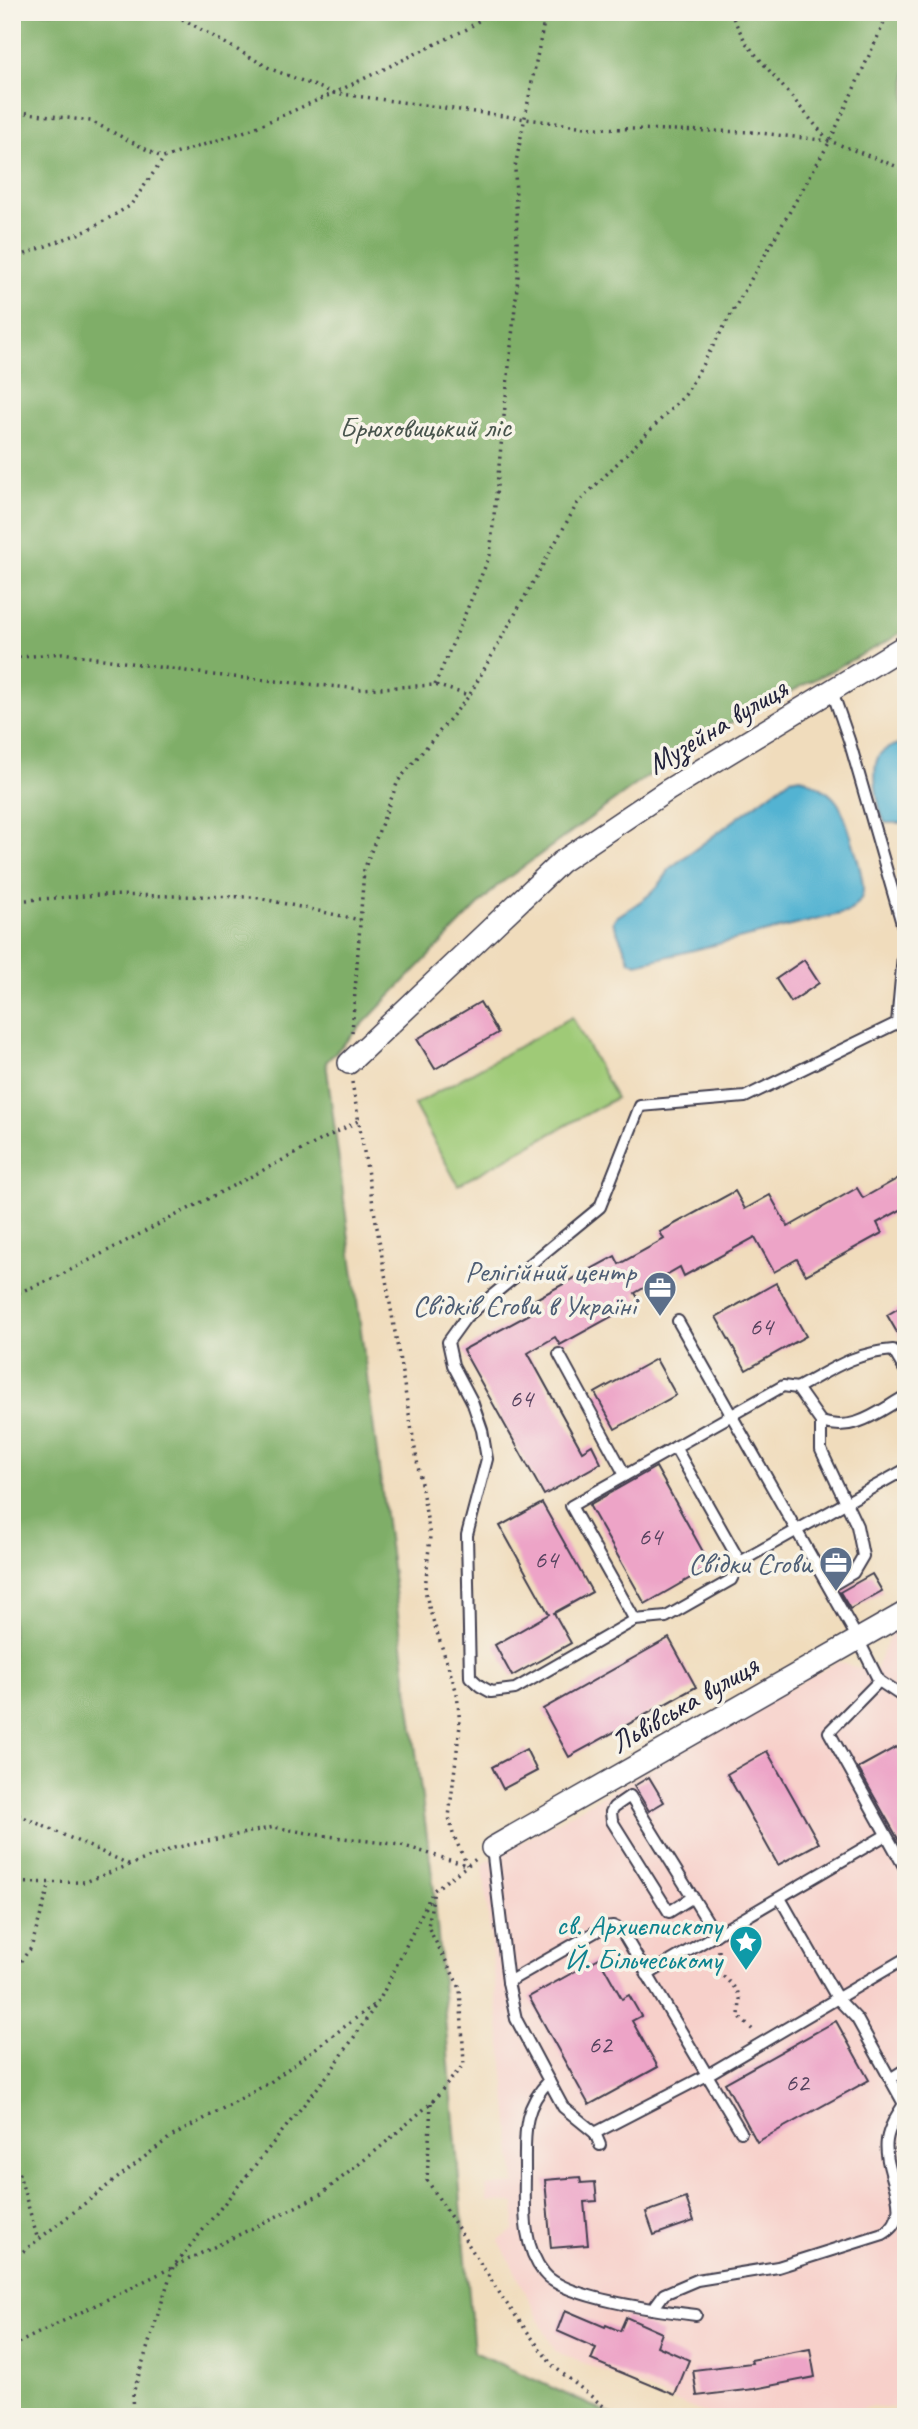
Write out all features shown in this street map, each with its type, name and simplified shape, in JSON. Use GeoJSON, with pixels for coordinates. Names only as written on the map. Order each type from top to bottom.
{"type":"FeatureCollection","features":[{"type":"Feature","properties":{"kind":"street","name":"Музейна вулиця"},"geometry":{"type":"LineString","coordinates":[[349,1063],[561,862],[668,790],[906,645]]}},
{"type":"Feature","properties":{"kind":"street","name":"Львівська вулиця"},"geometry":{"type":"LineString","coordinates":[[492,1848],[906,1612]]}},
{"type":"Feature","properties":{"kind":"lane"},"geometry":{"type":"LineString","coordinates":[[832,691],[849,740],[905,934],[897,1023],[745,1097],[640,1106],[600,1207],[466,1317],[448,1342],[453,1364],[472,1401],[482,1430],[487,1459],[467,1535],[470,1676],[491,1692],[515,1689],[635,1620],[666,1617],[731,1580],[740,1562],[906,1469]]}},
{"type":"Feature","properties":{"kind":"lane"},"geometry":{"type":"LineString","coordinates":[[678,1321],[829,1587],[879,1681],[906,1699]]}},
{"type":"Feature","properties":{"kind":"lane"},"geometry":{"type":"LineString","coordinates":[[635,1620],[571,1506],[783,1386],[797,1388],[856,1356],[893,1350],[906,1372]]}},
{"type":"Feature","properties":{"kind":"lane"},"geometry":{"type":"LineString","coordinates":[[559,1354],[625,1475]]}},
{"type":"Feature","properties":{"kind":"lane"},"geometry":{"type":"LineString","coordinates":[[797,1388],[821,1422],[821,1450],[857,1526],[863,1556],[853,1573],[829,1587]]}},
{"type":"Feature","properties":{"kind":"lane"},"geometry":{"type":"LineString","coordinates":[[821,1422],[836,1427],[857,1424],[906,1396]]}},
{"type":"Feature","properties":{"kind":"lane"},"geometry":{"type":"LineString","coordinates":[[675,1447],[740,1562]]}},
{"type":"Feature","properties":{"kind":"lane"},"geometry":{"type":"LineString","coordinates":[[879,1681],[829,1732],[906,1870]]}},
{"type":"Feature","properties":{"kind":"lane"},"geometry":{"type":"LineString","coordinates":[[617,1776],[716,1935]]}},
{"type":"Feature","properties":{"kind":"lane"},"geometry":{"type":"LineString","coordinates":[[630,1796],[614,1807],[611,1812],[612,1821],[670,1912],[693,1898]]}},
{"type":"Feature","properties":{"kind":"lane"},"geometry":{"type":"LineString","coordinates":[[647,1975],[886,1835]]}},
{"type":"Feature","properties":{"kind":"lane"},"geometry":{"type":"LineString","coordinates":[[492,1848],[508,1982],[516,2019],[563,2107],[594,2133],[600,2145]]}},
{"type":"Feature","properties":{"kind":"lane"},"geometry":{"type":"LineString","coordinates":[[653,2309],[664,2294],[697,2280],[778,2267],[883,2234],[897,2226],[901,2219],[904,2203],[890,2166],[887,2141],[894,2119],[904,2104],[857,2019],[837,1998],[780,1898]]}},
{"type":"Feature","properties":{"kind":"lane"},"geometry":{"type":"LineString","coordinates":[[508,1982],[604,1927],[613,1926],[621,1930],[741,2132]]}},
{"type":"Feature","properties":{"kind":"lane"},"geometry":{"type":"LineString","coordinates":[[594,2133],[707,2075],[906,1958]]}},
{"type":"Feature","properties":{"kind":"lane"},"geometry":{"type":"LineString","coordinates":[[890,2079],[906,2069]]}},
{"type":"Feature","properties":{"kind":"lane"},"geometry":{"type":"LineString","coordinates":[[549,2081],[539,2091],[525,2127],[525,2221],[534,2257],[545,2275],[563,2288],[653,2309],[696,2315]]}},
{"type":"Feature","properties":{"kind":"path"},"geometry":{"type":"LineString","coordinates":[[170,12],[271,69],[334,93],[593,128],[751,132],[830,141],[906,170]]}},
{"type":"Feature","properties":{"kind":"path"},"geometry":{"type":"LineString","coordinates":[[12,259],[86,231],[130,206],[163,158],[249,130],[334,93],[467,29],[491,12]]}},
{"type":"Feature","properties":{"kind":"path"},"geometry":{"type":"LineString","coordinates":[[435,685],[491,555],[518,277],[515,167],[546,12]]}},
{"type":"Feature","properties":{"kind":"path"},"geometry":{"type":"LineString","coordinates":[[730,12],[746,43],[830,141]]}},
{"type":"Feature","properties":{"kind":"path"},"geometry":{"type":"LineString","coordinates":[[12,111],[91,121],[163,158]]}},
{"type":"Feature","properties":{"kind":"path"},"geometry":{"type":"LineString","coordinates":[[12,658],[62,653],[213,675],[361,689],[435,685],[469,696]]}},
{"type":"Feature","properties":{"kind":"path"},"geometry":{"type":"LineString","coordinates":[[12,901],[99,895],[254,897],[360,920]]}},
{"type":"Feature","properties":{"kind":"path"},"geometry":{"type":"LineString","coordinates":[[12,1295],[55,1278],[358,1121]]}},
{"type":"Feature","properties":{"kind":"path"},"geometry":{"type":"LineString","coordinates":[[12,1812],[131,1865]]}},
{"type":"Feature","properties":{"kind":"path"},"geometry":{"type":"LineString","coordinates":[[12,1883],[85,1882],[174,1848],[274,1827],[401,1845],[467,1865]]}},
{"type":"Feature","properties":{"kind":"path"},"geometry":{"type":"LineString","coordinates":[[134,2417],[133,2393],[173,2267],[331,2071],[379,2001],[434,1890],[492,1848]]}},
{"type":"Feature","properties":{"kind":"path"},"geometry":{"type":"LineString","coordinates":[[12,1972],[31,1948],[50,1883]]}},
{"type":"Feature","properties":{"kind":"path"},"geometry":{"type":"LineString","coordinates":[[12,2346],[320,2195],[432,2103],[464,2063],[460,1988],[428,1927],[434,1890]]}},
{"type":"Feature","properties":{"kind":"path"},"geometry":{"type":"LineString","coordinates":[[716,1935],[719,1945],[719,1972],[737,1990],[740,1999],[739,2017],[763,2042]]}},
{"type":"Feature","properties":{"kind":"path"},"geometry":{"type":"LineString","coordinates":[[12,2260],[169,2138],[269,2083],[379,2001]]}},
{"type":"Feature","properties":{"kind":"path"},"geometry":{"type":"LineString","coordinates":[[432,2103],[427,2180],[504,2300],[552,2365],[617,2417]]}},
{"type":"Feature","properties":{"kind":"path"},"geometry":{"type":"LineString","coordinates":[[12,2170],[19,2174],[38,2240]]}},
{"type":"Feature","properties":{"kind":"shaded area"},"geometry":{"type":"Polygon","coordinates":[[[906,1621],[906,2409],[873,2406],[830,2417],[713,2417],[555,2351],[499,2240],[514,2230],[515,2203],[488,2202],[486,2186],[515,2184],[483,1864],[837,1662],[874,1672],[893,1628],[906,1621]]]}},
{"type":"Feature","properties":{"kind":"green space","name":"Брюховицький ліс"},"geometry":{"type":"Polygon","coordinates":[[[12,12],[906,12],[906,629],[888,641],[696,741],[497,886],[326,1062],[434,1890],[474,2352],[616,2417],[12,2417],[12,12]]]}},
{"type":"Feature","properties":{"kind":"green space"},"geometry":{"type":"Polygon","coordinates":[[[572,1017],[616,1098],[458,1185],[414,1105],[572,1017]]]}},
{"type":"Feature","properties":{"kind":"water"},"geometry":{"type":"Polygon","coordinates":[[[906,742],[906,823],[885,823],[876,787],[877,759],[886,749],[906,742]]]}},
{"type":"Feature","properties":{"kind":"water"},"geometry":{"type":"Polygon","coordinates":[[[801,777],[829,794],[841,809],[854,845],[863,883],[862,895],[856,905],[848,912],[637,964],[630,961],[613,922],[615,918],[653,891],[670,868],[790,779],[801,777]]]}},
{"type":"Feature","properties":{"kind":"building"},"geometry":{"type":"Polygon","coordinates":[[[804,960],[819,983],[791,1002],[776,979],[804,960]]]}},
{"type":"Feature","properties":{"kind":"building"},"geometry":{"type":"Polygon","coordinates":[[[480,1002],[498,1033],[435,1069],[417,1039],[480,1002]]]}},
{"type":"Feature","properties":{"kind":"building"},"geometry":{"type":"Polygon","coordinates":[[[906,1174],[906,1207],[877,1223],[882,1233],[806,1275],[797,1259],[774,1272],[755,1237],[684,1276],[680,1267],[635,1293],[640,1301],[560,1345],[555,1337],[528,1353],[582,1451],[592,1445],[601,1463],[544,1495],[463,1350],[539,1309],[534,1300],[615,1256],[619,1264],[664,1239],[660,1232],[735,1191],[745,1209],[770,1195],[788,1227],[857,1188],[863,1198],[906,1174]]]}},
{"type":"Feature","properties":{"kind":"building"},"geometry":{"type":"Polygon","coordinates":[[[776,1283],[806,1336],[746,1370],[716,1317],[776,1283]]]}},
{"type":"Feature","properties":{"kind":"building"},"geometry":{"type":"Polygon","coordinates":[[[906,1304],[906,1348],[887,1315],[906,1304]]]}},
{"type":"Feature","properties":{"kind":"building"},"geometry":{"type":"Polygon","coordinates":[[[656,1359],[676,1395],[615,1429],[595,1393],[656,1359]]]}},
{"type":"Feature","properties":{"kind":"building"},"geometry":{"type":"Polygon","coordinates":[[[656,1467],[711,1566],[645,1604],[589,1505],[656,1467]]]}},
{"type":"Feature","properties":{"kind":"building"},"geometry":{"type":"Polygon","coordinates":[[[542,1503],[592,1592],[554,1613],[571,1643],[512,1676],[495,1645],[549,1614],[500,1526],[542,1503]]]}},
{"type":"Feature","properties":{"kind":"building"},"geometry":{"type":"Polygon","coordinates":[[[872,1574],[882,1591],[850,1609],[840,1592],[872,1574]]]}},
{"type":"Feature","properties":{"kind":"building"},"geometry":{"type":"Polygon","coordinates":[[[669,1638],[696,1687],[569,1757],[543,1709],[669,1638]]]}},
{"type":"Feature","properties":{"kind":"building"},"geometry":{"type":"Polygon","coordinates":[[[896,1747],[906,1765],[906,1853],[858,1768],[896,1747]]]}},
{"type":"Feature","properties":{"kind":"building"},"geometry":{"type":"Polygon","coordinates":[[[526,1749],[537,1771],[503,1789],[492,1767],[526,1749]]]}},
{"type":"Feature","properties":{"kind":"building"},"geometry":{"type":"Polygon","coordinates":[[[767,1751],[819,1843],[778,1865],[727,1774],[767,1751]]]}},
{"type":"Feature","properties":{"kind":"building"},"geometry":{"type":"Polygon","coordinates":[[[649,1777],[664,1802],[649,1811],[634,1786],[649,1777]]]}},
{"type":"Feature","properties":{"kind":"building"},"geometry":{"type":"Polygon","coordinates":[[[599,1958],[622,1999],[629,1995],[641,2016],[632,2021],[658,2067],[589,2105],[529,1997],[599,1958]]]}},
{"type":"Feature","properties":{"kind":"building"},"geometry":{"type":"Polygon","coordinates":[[[836,2021],[869,2080],[757,2142],[725,2083],[836,2021]]]}},
{"type":"Feature","properties":{"kind":"building"},"geometry":{"type":"Polygon","coordinates":[[[580,2177],[581,2183],[595,2182],[597,2201],[584,2202],[588,2245],[551,2248],[545,2180],[580,2177]]]}},
{"type":"Feature","properties":{"kind":"building"},"geometry":{"type":"Polygon","coordinates":[[[686,2198],[694,2221],[654,2235],[646,2212],[686,2198]]]}},
{"type":"Feature","properties":{"kind":"building"},"geometry":{"type":"Polygon","coordinates":[[[565,2310],[620,2331],[626,2317],[662,2333],[657,2346],[689,2360],[675,2395],[591,2360],[596,2348],[557,2331],[565,2310]]]}},
{"type":"Feature","properties":{"kind":"building"},"geometry":{"type":"Polygon","coordinates":[[[810,2349],[815,2377],[754,2389],[697,2396],[693,2370],[752,2363],[751,2360],[810,2349]]]}},
{"type":"Feature","properties":{"kind":"place","name":"Релігійний центр Свідків Єгови в Україні"},"geometry":{"type":"Point","coordinates":[660,1318]}},
{"type":"Feature","properties":{"kind":"place","name":"Свідки Єгови"},"geometry":{"type":"Point","coordinates":[836,1593]}},
{"type":"Feature","properties":{"kind":"place","name":"св. Архиєпископу Й. Більчеському"},"geometry":{"type":"Point","coordinates":[746,1972]}}]}
